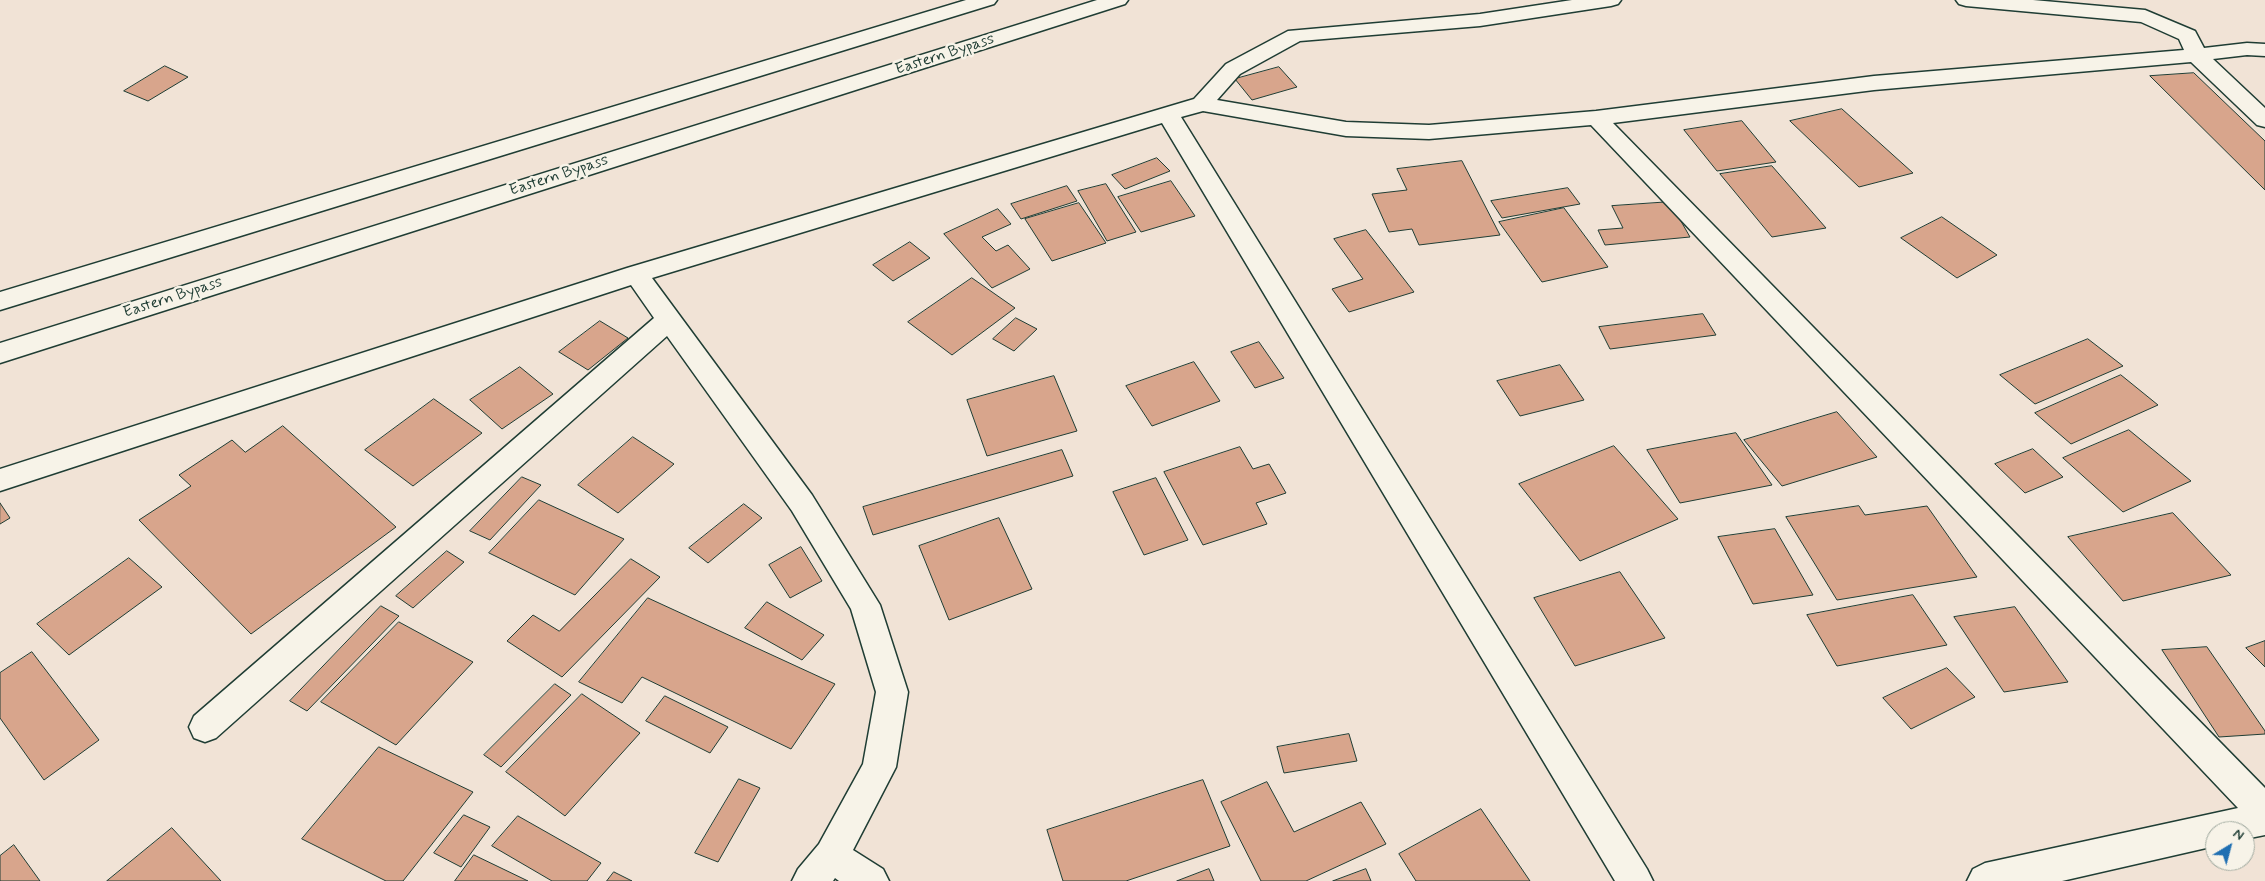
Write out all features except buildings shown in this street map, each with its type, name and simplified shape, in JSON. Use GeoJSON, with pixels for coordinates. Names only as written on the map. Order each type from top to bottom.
{"type":"FeatureCollection","features":[{"type":"Feature","properties":{"kind":"main road"},"geometry":{"type":"LineString","coordinates":[[0,300],[987,0]]}},
{"type":"Feature","properties":{"kind":"main road","name":"Eastern Bypass"},"geometry":{"type":"LineString","coordinates":[[0,353],[1118,0]]}},
{"type":"Feature","properties":{"kind":"main road"},"geometry":{"type":"LineString","coordinates":[[1202,104],[1233,69],[1295,36],[1480,20],[1611,0]]}},
{"type":"Feature","properties":{"kind":"main road"},"geometry":{"type":"LineString","coordinates":[[1966,0],[2145,16],[2188,35],[2196,55],[2265,120]]}},
{"type":"Feature","properties":{"kind":"main road"},"geometry":{"type":"LineString","coordinates":[[0,480],[636,274],[1202,104],[1346,129],[1429,132],[1596,118],[1874,83],[2196,55],[2247,48],[2265,50]]}},
{"type":"Feature","properties":{"kind":"main road"},"geometry":{"type":"LineString","coordinates":[[1168,114],[1634,881]]}},
{"type":"Feature","properties":{"kind":"main road"},"geometry":{"type":"LineString","coordinates":[[1596,118],[2265,812]]}},
{"type":"Feature","properties":{"kind":"main road"},"geometry":{"type":"LineString","coordinates":[[636,274],[802,503],[865,605],[892,692],[879,767],[820,869],[871,881]]}},
{"type":"Feature","properties":{"kind":"main road"},"geometry":{"type":"LineString","coordinates":[[205,727],[669,320]]}},
{"type":"Feature","properties":{"kind":"main road"},"geometry":{"type":"LineString","coordinates":[[1985,881],[2265,818]]}}]}
